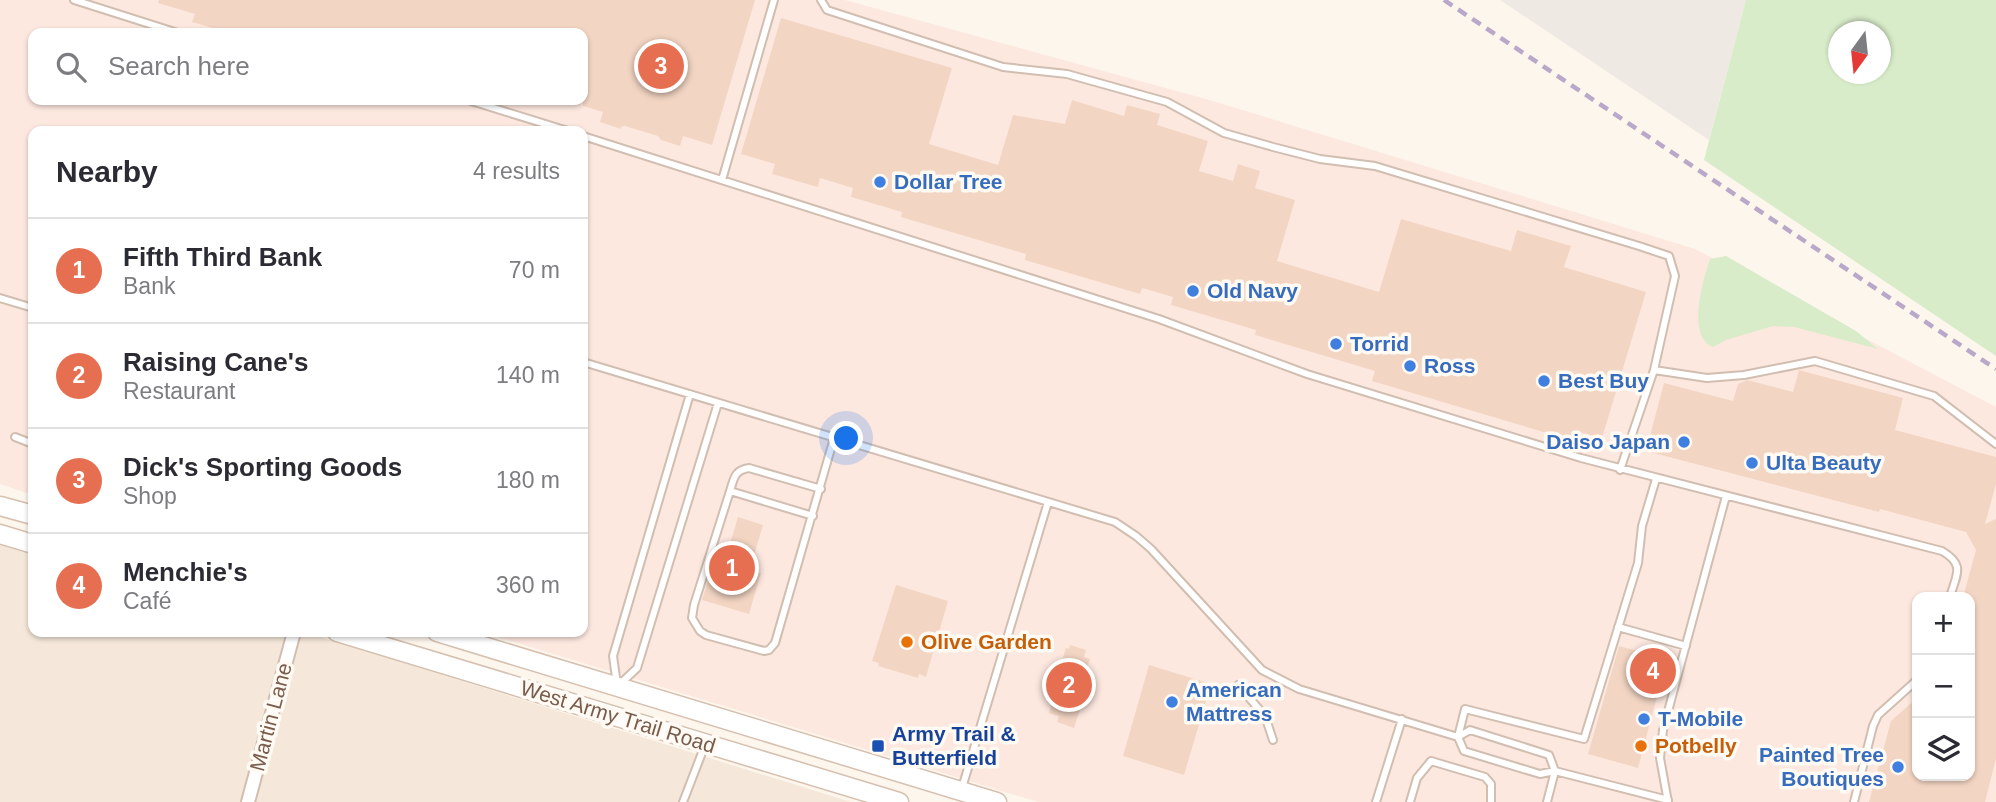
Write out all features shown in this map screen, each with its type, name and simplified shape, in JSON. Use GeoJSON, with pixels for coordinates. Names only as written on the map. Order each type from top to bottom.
{"type":"FeatureCollection","features":[{"type":"Feature","properties":{"kind":"main road"},"geometry":{"type":"LineString","coordinates":[[0,506],[28,514]]}},
{"type":"Feature","properties":{"kind":"main road"},"geometry":{"type":"LineString","coordinates":[[0,536],[28,543]]}},
{"type":"Feature","properties":{"kind":"main road","name":"West Army Trail Road"},"geometry":{"type":"LineString","coordinates":[[354,637],[899,802]]}},
{"type":"Feature","properties":{"kind":"main road","name":"West Army Trail Road"},"geometry":{"type":"LineString","coordinates":[[453,637],[959,797],[997,802]]}},
{"type":"Feature","properties":{"kind":"main road"},"geometry":{"type":"LineString","coordinates":[[608,714],[618,687]]}},
{"type":"Feature","properties":{"kind":"street","name":"Martin Lane"},"geometry":{"type":"LineString","coordinates":[[248,802],[293,637]]}},
{"type":"Feature","properties":{"kind":"lane"},"geometry":{"type":"LineString","coordinates":[[74,0],[162,28]]}},
{"type":"Feature","properties":{"kind":"lane"},"geometry":{"type":"LineString","coordinates":[[722,180],[774,0]]}},
{"type":"Feature","properties":{"kind":"lane"},"geometry":{"type":"LineString","coordinates":[[821,0],[827,10],[1003,67],[1067,74],[1167,102],[1224,132],[1320,159],[1375,166],[1669,256],[1675,276],[1654,370],[1620,470]]}},
{"type":"Feature","properties":{"kind":"lane"},"geometry":{"type":"LineString","coordinates":[[484,105],[552,126]]}},
{"type":"Feature","properties":{"kind":"lane"},"geometry":{"type":"LineString","coordinates":[[588,138],[1158,319],[1307,374],[1620,470],[1942,551],[1957,563],[1951,592]]}},
{"type":"Feature","properties":{"kind":"lane"},"geometry":{"type":"LineString","coordinates":[[0,298],[28,307]]}},
{"type":"Feature","properties":{"kind":"lane"},"geometry":{"type":"LineString","coordinates":[[1654,370],[1707,378],[1815,361],[1934,396],[1996,444]]}},
{"type":"Feature","properties":{"kind":"lane"},"geometry":{"type":"LineString","coordinates":[[588,363],[1115,522],[1136,536],[1167,566],[1262,670],[1299,690],[1458,737],[1470,730],[1549,755],[1555,771],[1547,802]]}},
{"type":"Feature","properties":{"kind":"lane"},"geometry":{"type":"LineString","coordinates":[[618,687],[613,656],[690,394]]}},
{"type":"Feature","properties":{"kind":"lane"},"geometry":{"type":"LineString","coordinates":[[618,687],[637,668],[718,403]]}},
{"type":"Feature","properties":{"kind":"lane"},"geometry":{"type":"LineString","coordinates":[[15,437],[28,442]]}},
{"type":"Feature","properties":{"kind":"lane"},"geometry":{"type":"LineString","coordinates":[[821,489],[749,468],[735,473],[692,618],[700,631],[764,651],[769,650],[775,643],[821,489],[834,438]]}},
{"type":"Feature","properties":{"kind":"lane"},"geometry":{"type":"LineString","coordinates":[[1656,479],[1642,526],[1638,563],[1584,739],[1465,709],[1458,737],[1464,751],[1540,774],[1555,771],[1668,801],[1660,758],[1663,730],[1726,496]]}},
{"type":"Feature","properties":{"kind":"lane"},"geometry":{"type":"LineString","coordinates":[[730,491],[813,516]]}},
{"type":"Feature","properties":{"kind":"lane"},"geometry":{"type":"LineString","coordinates":[[959,797],[1048,502]]}},
{"type":"Feature","properties":{"kind":"lane"},"geometry":{"type":"LineString","coordinates":[[1618,627],[1686,646]]}},
{"type":"Feature","properties":{"kind":"lane"},"geometry":{"type":"LineString","coordinates":[[1854,802],[1878,715],[1912,684]]}},
{"type":"Feature","properties":{"kind":"lane"},"geometry":{"type":"LineString","coordinates":[[1238,685],[1265,716],[1273,740]]}},
{"type":"Feature","properties":{"kind":"lane"},"geometry":{"type":"LineString","coordinates":[[1376,802],[1402,719]]}},
{"type":"Feature","properties":{"kind":"lane"},"geometry":{"type":"LineString","coordinates":[[683,802],[705,744]]}},
{"type":"Feature","properties":{"kind":"lane"},"geometry":{"type":"LineString","coordinates":[[1410,802],[1418,778],[1431,761],[1485,778],[1491,784],[1491,802]]}},
{"type":"Feature","properties":{"kind":"shaded area"},"geometry":{"type":"Polygon","coordinates":[[[0,0],[845,0],[1213,101],[1695,249],[1996,407],[1996,802],[1038,802],[497,637],[588,637],[588,126],[28,126],[28,493],[0,484],[0,0]]]}},
{"type":"Feature","properties":{"kind":"shaded area"},"geometry":{"type":"Polygon","coordinates":[[[1500,0],[1746,0],[1709,140],[1500,0]]]}},
{"type":"Feature","properties":{"kind":"shaded area"},"geometry":{"type":"Polygon","coordinates":[[[0,544],[28,552],[28,637],[320,637],[851,802],[0,802],[0,544]]]}},
{"type":"Feature","properties":{"kind":"green space"},"geometry":{"type":"Polygon","coordinates":[[[1746,0],[1996,0],[1996,356],[1704,160],[1746,0]]]}},
{"type":"Feature","properties":{"kind":"green space"},"geometry":{"type":"Polygon","coordinates":[[[1726,256],[1856,331],[1878,349],[1794,327],[1773,326],[1726,340],[1713,347],[1705,341],[1700,332],[1699,307],[1710,259],[1726,256]]]}},
{"type":"Feature","properties":{"kind":"building"},"geometry":{"type":"Polygon","coordinates":[[[159,0],[755,0],[712,145],[683,136],[680,146],[625,126],[621,129],[600,122],[603,112],[583,106],[588,105],[588,28],[213,28],[192,22],[195,14],[158,3],[159,0]]]}},
{"type":"Feature","properties":{"kind":"building"},"geometry":{"type":"Polygon","coordinates":[[[781,18],[952,68],[929,144],[998,165],[1013,115],[1065,124],[1072,100],[1124,116],[1127,105],[1160,114],[1157,125],[1208,141],[1199,171],[1233,181],[1238,164],[1260,171],[1255,188],[1295,200],[1277,261],[1379,292],[1401,219],[1511,251],[1517,230],[1571,246],[1564,267],[1646,292],[1602,438],[1580,432],[1577,442],[1372,381],[1375,371],[1255,335],[1256,330],[1171,305],[1173,297],[1142,288],[1140,294],[1025,260],[1026,254],[901,217],[902,212],[851,197],[853,188],[820,178],[818,187],[772,174],[775,164],[741,154],[781,18]]]}},
{"type":"Feature","properties":{"kind":"building"},"geometry":{"type":"Polygon","coordinates":[[[1799,370],[1903,398],[1895,430],[1996,457],[1996,484],[1985,524],[1996,519],[1996,759],[1985,802],[1869,802],[1891,721],[1912,702],[1912,781],[1975,781],[1975,592],[1964,592],[1976,550],[1966,532],[1646,451],[1664,383],[1733,401],[1738,384],[1747,380],[1793,392],[1799,370]]]}},
{"type":"Feature","properties":{"kind":"building"},"geometry":{"type":"Polygon","coordinates":[[[738,517],[763,525],[751,565],[754,565],[752,571],[761,573],[749,614],[702,600],[714,560],[720,561],[722,556],[726,557],[738,517]]]}},
{"type":"Feature","properties":{"kind":"building","name":"Olive Garden"},"geometry":{"type":"Polygon","coordinates":[[[896,585],[948,601],[926,677],[919,674],[918,678],[878,666],[879,663],[872,661],[896,585]]]}},
{"type":"Feature","properties":{"kind":"building"},"geometry":{"type":"Polygon","coordinates":[[[1070,645],[1086,650],[1084,657],[1090,659],[1081,687],[1087,688],[1074,728],[1057,722],[1059,716],[1049,713],[1055,683],[1066,648],[1069,649],[1070,645]]]}},
{"type":"Feature","properties":{"kind":"building"},"geometry":{"type":"Polygon","coordinates":[[[1619,646],[1667,659],[1638,768],[1588,754],[1619,646]]]}},
{"type":"Feature","properties":{"kind":"building","name":"American Mattress"},"geometry":{"type":"Polygon","coordinates":[[[1149,665],[1211,684],[1184,775],[1123,756],[1149,665]]]}},
{"type":"Feature","properties":{"kind":"railway"},"geometry":{"type":"LineString","coordinates":[[1444,0],[1996,369]]}},
{"type":"Feature","properties":{"kind":"place","name":"Dick's Sporting Goods"},"geometry":{"type":"Point","coordinates":[661,66]}},
{"type":"Feature","properties":{"kind":"place","name":"Dollar Tree"},"geometry":{"type":"Point","coordinates":[880,182]}},
{"type":"Feature","properties":{"kind":"place","name":"Old Navy"},"geometry":{"type":"Point","coordinates":[1193,291]}},
{"type":"Feature","properties":{"kind":"place","name":"Torrid"},"geometry":{"type":"Point","coordinates":[1336,344]}},
{"type":"Feature","properties":{"kind":"place","name":"Ross"},"geometry":{"type":"Point","coordinates":[1410,366]}},
{"type":"Feature","properties":{"kind":"place","name":"Best Buy"},"geometry":{"type":"Point","coordinates":[1544,381]}},
{"type":"Feature","properties":{"kind":"place","name":"Daiso Japan"},"geometry":{"type":"Point","coordinates":[1684,442]}},
{"type":"Feature","properties":{"kind":"place","name":"Ulta Beauty"},"geometry":{"type":"Point","coordinates":[1752,463]}},
{"type":"Feature","properties":{"kind":"place","name":"Fifth Third Bank"},"geometry":{"type":"Point","coordinates":[732,568]}},
{"type":"Feature","properties":{"kind":"place","name":"Olive Garden"},"geometry":{"type":"Point","coordinates":[907,642]}},
{"type":"Feature","properties":{"kind":"place","name":"Menchie's"},"geometry":{"type":"Point","coordinates":[1653,671]}},
{"type":"Feature","properties":{"kind":"place","name":"Raising Cane's"},"geometry":{"type":"Point","coordinates":[1069,685]}},
{"type":"Feature","properties":{"kind":"place","name":"American Mattress"},"geometry":{"type":"Point","coordinates":[1172,702]}},
{"type":"Feature","properties":{"kind":"place","name":"T-Mobile"},"geometry":{"type":"Point","coordinates":[1644,719]}},
{"type":"Feature","properties":{"kind":"place","name":"Army Trail & Butterfield"},"geometry":{"type":"Point","coordinates":[878,746]}},
{"type":"Feature","properties":{"kind":"place","name":"Potbelly"},"geometry":{"type":"Point","coordinates":[1641,746]}},
{"type":"Feature","properties":{"kind":"place","name":"Painted Tree Boutiques"},"geometry":{"type":"Point","coordinates":[1898,767]}}]}
